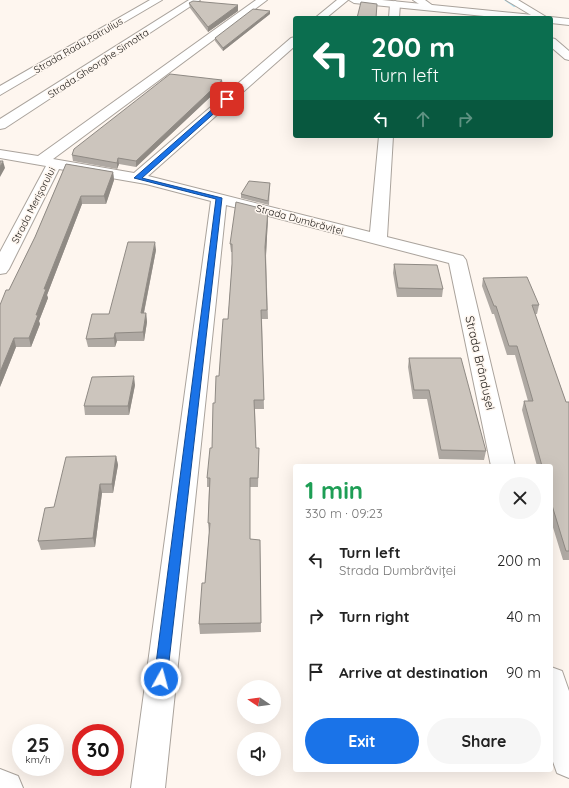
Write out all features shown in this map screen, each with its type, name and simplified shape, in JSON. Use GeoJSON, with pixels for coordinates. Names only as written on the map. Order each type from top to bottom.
{"type":"FeatureCollection","features":[{"type":"Feature","properties":{"kind":"street","name":"Strada Radu Patrulius"},"geometry":{"type":"LineString","coordinates":[[0,91],[157,0]]}},
{"type":"Feature","properties":{"kind":"street","name":"Strada Gheorghe Simotta"},"geometry":{"type":"LineString","coordinates":[[0,126],[196,0]]}},
{"type":"Feature","properties":{"kind":"street"},"geometry":{"type":"LineString","coordinates":[[48,162],[262,0]]}},
{"type":"Feature","properties":{"kind":"street"},"geometry":{"type":"LineString","coordinates":[[323,16],[343,0]]}},
{"type":"Feature","properties":{"kind":"street"},"geometry":{"type":"LineString","coordinates":[[354,0],[395,4],[417,2],[431,8],[517,16]]}},
{"type":"Feature","properties":{"kind":"street"},"geometry":{"type":"LineString","coordinates":[[511,0],[527,16]]}},
{"type":"Feature","properties":{"kind":"street"},"geometry":{"type":"LineString","coordinates":[[394,16],[395,4]]}},
{"type":"Feature","properties":{"kind":"street"},"geometry":{"type":"LineString","coordinates":[[553,20],[569,22]]}},
{"type":"Feature","properties":{"kind":"street"},"geometry":{"type":"LineString","coordinates":[[137,178],[293,42]]}},
{"type":"Feature","properties":{"kind":"street"},"geometry":{"type":"LineString","coordinates":[[553,43],[569,57]]}},
{"type":"Feature","properties":{"kind":"street"},"geometry":{"type":"LineString","coordinates":[[378,240],[386,138]]}},
{"type":"Feature","properties":{"kind":"street","name":"Strada Dumbrăviței"},"geometry":{"type":"LineString","coordinates":[[0,154],[137,178],[457,260]]}},
{"type":"Feature","properties":{"kind":"street","name":"Strada Merișorului"},"geometry":{"type":"LineString","coordinates":[[0,269],[48,162]]}},
{"type":"Feature","properties":{"kind":"street"},"geometry":{"type":"LineString","coordinates":[[148,788],[219,198]]}},
{"type":"Feature","properties":{"kind":"street","name":"Strada Brândușei"},"geometry":{"type":"LineString","coordinates":[[457,260],[503,464]]}},
{"type":"Feature","properties":{"kind":"street"},"geometry":{"type":"LineString","coordinates":[[553,690],[569,761]]}},
{"type":"Feature","properties":{"kind":"street"},"geometry":{"type":"LineString","coordinates":[[0,786],[6,788]]}},
{"type":"Feature","properties":{"kind":"building"},"geometry":{"type":"Polygon","coordinates":[[[193,1],[238,5],[208,27],[189,3],[193,1]]]}},
{"type":"Feature","properties":{"kind":"building"},"geometry":{"type":"Polygon","coordinates":[[[361,2],[377,4],[376,16],[358,16],[361,2]]]}},
{"type":"Feature","properties":{"kind":"building"},"geometry":{"type":"Polygon","coordinates":[[[253,9],[270,11],[223,48],[215,38],[253,9]]]}},
{"type":"Feature","properties":{"kind":"building"},"geometry":{"type":"Polygon","coordinates":[[[170,74],[222,80],[136,161],[118,158],[117,163],[72,155],[74,149],[170,74]]]}},
{"type":"Feature","properties":{"kind":"building"},"geometry":{"type":"Polygon","coordinates":[[[66,164],[113,172],[104,196],[81,196],[44,289],[46,289],[29,338],[14,338],[0,372],[0,305],[6,290],[9,290],[35,237],[66,164]]]}},
{"type":"Feature","properties":{"kind":"building"},"geometry":{"type":"Polygon","coordinates":[[[249,181],[270,183],[268,201],[241,194],[249,181]]]}},
{"type":"Feature","properties":{"kind":"building"},"geometry":{"type":"Polygon","coordinates":[[[236,202],[268,210],[265,247],[267,310],[261,310],[264,400],[254,400],[256,448],[259,448],[258,478],[250,478],[250,539],[260,540],[261,623],[199,624],[202,583],[205,583],[210,523],[208,523],[210,478],[207,478],[210,448],[212,448],[213,403],[215,403],[216,376],[219,376],[223,319],[228,319],[232,264],[232,244],[230,244],[236,202]]]}},
{"type":"Feature","properties":{"kind":"building"},"geometry":{"type":"Polygon","coordinates":[[[128,242],[155,242],[141,313],[146,313],[143,332],[115,333],[114,338],[86,339],[92,314],[109,314],[128,242]]]}},
{"type":"Feature","properties":{"kind":"building"},"geometry":{"type":"Polygon","coordinates":[[[394,264],[437,265],[443,289],[398,288],[394,264]]]}},
{"type":"Feature","properties":{"kind":"building"},"geometry":{"type":"Polygon","coordinates":[[[527,277],[539,305],[532,305],[566,402],[569,402],[569,551],[566,551],[553,509],[553,464],[541,464],[524,401],[533,401],[517,346],[509,346],[496,306],[494,306],[483,278],[527,277]]]}},
{"type":"Feature","properties":{"kind":"building"},"geometry":{"type":"Polygon","coordinates":[[[409,358],[461,358],[486,451],[441,450],[429,390],[414,390],[409,358]]]}},
{"type":"Feature","properties":{"kind":"building"},"geometry":{"type":"Polygon","coordinates":[[[134,376],[128,406],[84,406],[92,377],[134,376]]]}},
{"type":"Feature","properties":{"kind":"building"},"geometry":{"type":"Polygon","coordinates":[[[116,456],[112,484],[100,484],[93,538],[38,541],[45,508],[54,507],[66,457],[116,456]]]}},
{"type":"Feature","properties":{"kind":"waterway"},"geometry":{"type":"LineString","coordinates":[[505,0],[515,6]]}},
{"type":"Feature","properties":{"kind":"route"},"geometry":{"type":"LineString","coordinates":[[161,679],[219,198],[137,178],[227,99]]}}]}
